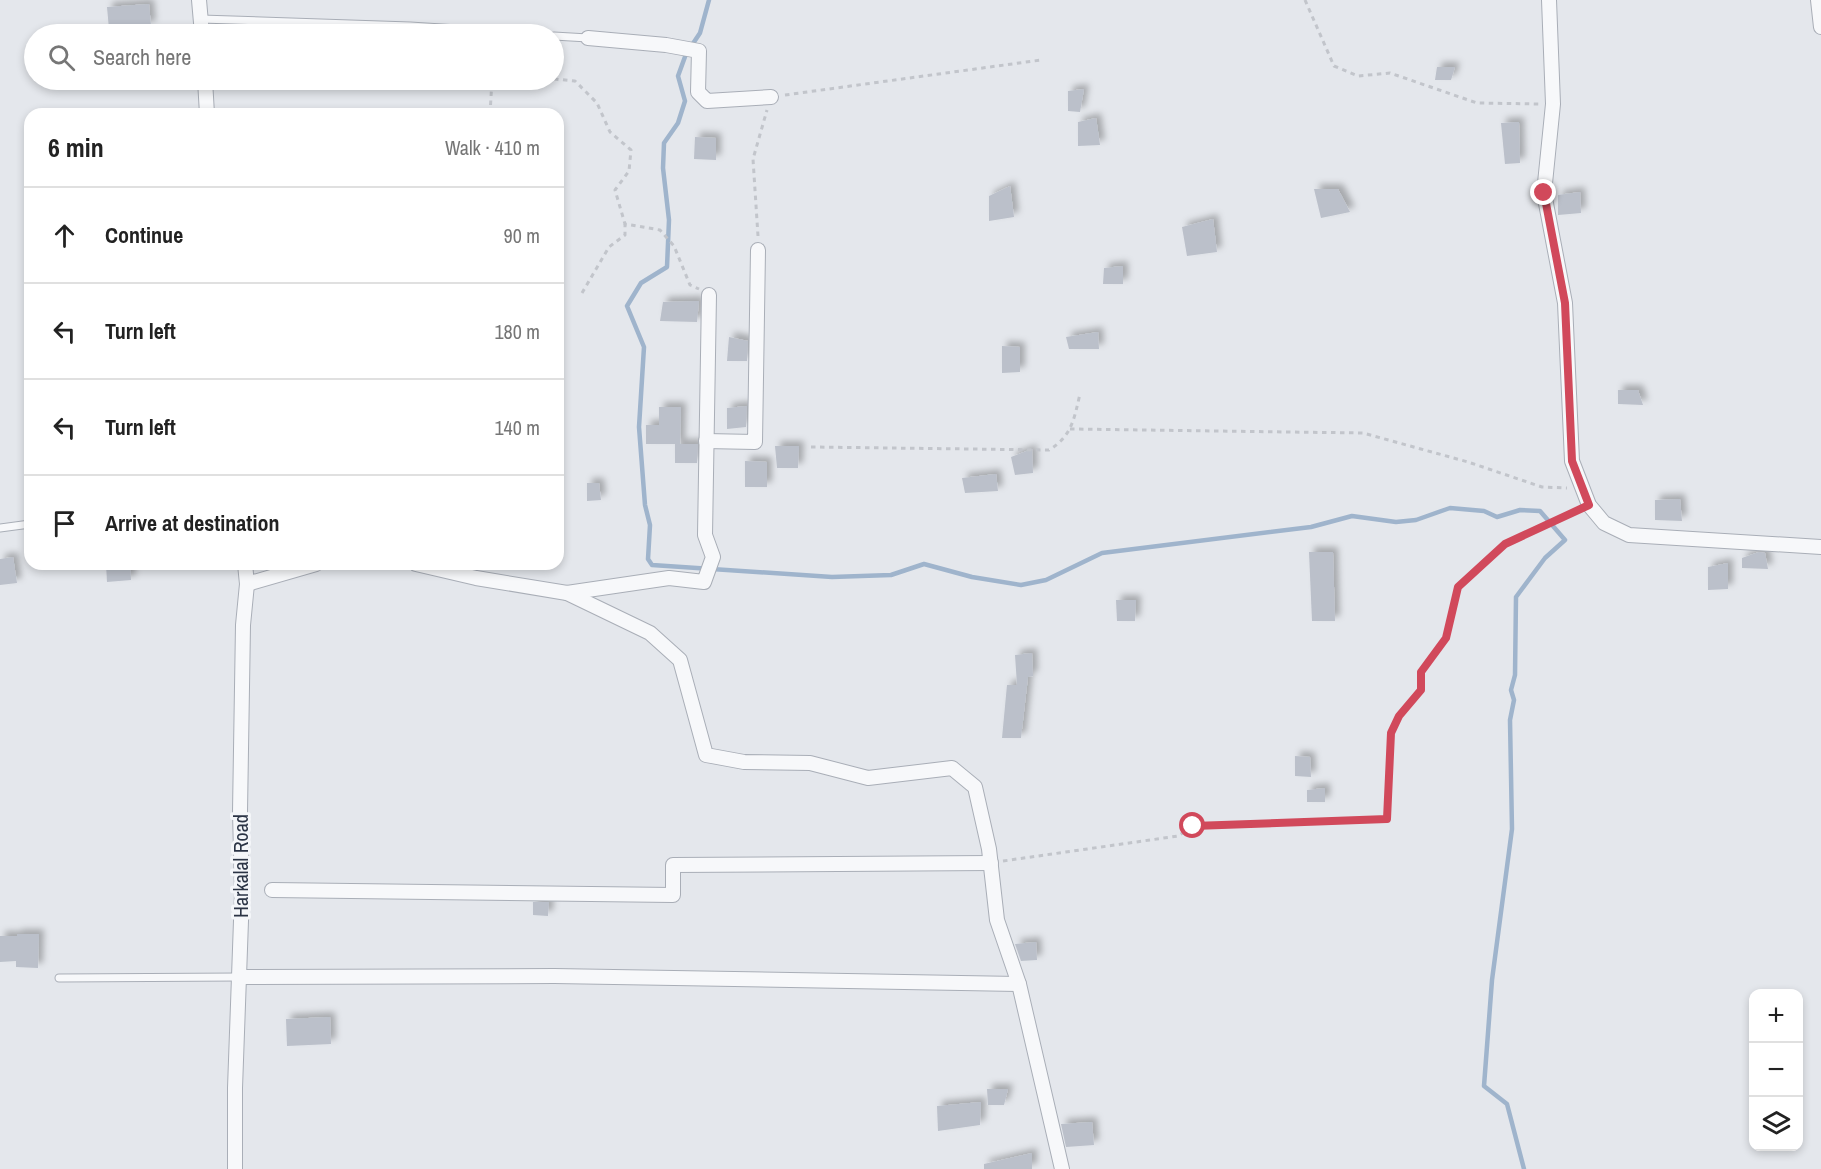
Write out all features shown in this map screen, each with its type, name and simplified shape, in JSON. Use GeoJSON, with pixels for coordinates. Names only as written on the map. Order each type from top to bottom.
{"type":"FeatureCollection","features":[{"type":"Feature","properties":{"kind":"street"},"geometry":{"type":"LineString","coordinates":[[198,0],[201,24]]}},
{"type":"Feature","properties":{"kind":"street"},"geometry":{"type":"LineString","coordinates":[[1549,0],[1553,104],[1544,193],[1565,303],[1572,461],[1581,489],[1589,505],[1604,523],[1629,535],[1821,547]]}},
{"type":"Feature","properties":{"kind":"street"},"geometry":{"type":"LineString","coordinates":[[1818,0],[1821,27]]}},
{"type":"Feature","properties":{"kind":"street"},"geometry":{"type":"LineString","coordinates":[[588,38],[666,45],[699,51],[698,92],[707,101],[771,97]]}},
{"type":"Feature","properties":{"kind":"street"},"geometry":{"type":"LineString","coordinates":[[205,90],[206,108]]}},
{"type":"Feature","properties":{"kind":"street"},"geometry":{"type":"LineString","coordinates":[[706,441],[755,442],[759,250]]}},
{"type":"Feature","properties":{"kind":"street"},"geometry":{"type":"LineString","coordinates":[[567,593],[669,578],[704,582],[713,557],[705,536],[709,295]]}},
{"type":"Feature","properties":{"kind":"street","name":"Harkalal Road"},"geometry":{"type":"LineString","coordinates":[[236,1169],[235,1088],[240,977],[243,625],[247,584],[246,570]]}},
{"type":"Feature","properties":{"kind":"street"},"geometry":{"type":"LineString","coordinates":[[247,584],[295,570]]}},
{"type":"Feature","properties":{"kind":"street"},"geometry":{"type":"LineString","coordinates":[[447,570],[567,593],[650,633],[680,660],[706,755],[744,762],[810,763],[868,778],[952,768],[975,787],[991,862],[997,920],[1019,984],[1062,1169]]}},
{"type":"Feature","properties":{"kind":"street"},"geometry":{"type":"LineString","coordinates":[[272,890],[673,895],[673,865],[991,862]]}},
{"type":"Feature","properties":{"kind":"street"},"geometry":{"type":"LineString","coordinates":[[240,977],[554,976],[1019,984]]}},
{"type":"Feature","properties":{"kind":"lane"},"geometry":{"type":"LineString","coordinates":[[201,19],[350,24]]}},
{"type":"Feature","properties":{"kind":"lane"},"geometry":{"type":"LineString","coordinates":[[564,37],[588,38]]}},
{"type":"Feature","properties":{"kind":"lane"},"geometry":{"type":"LineString","coordinates":[[0,528],[24,525]]}},
{"type":"Feature","properties":{"kind":"lane"},"geometry":{"type":"LineString","coordinates":[[59,978],[240,977]]}},
{"type":"Feature","properties":{"kind":"path"},"geometry":{"type":"LineString","coordinates":[[1305,0],[1334,66],[1358,76],[1390,73],[1477,103],[1553,104]]}},
{"type":"Feature","properties":{"kind":"path"},"geometry":{"type":"LineString","coordinates":[[759,250],[753,159],[771,97],[1041,60]]}},
{"type":"Feature","properties":{"kind":"path"},"geometry":{"type":"LineString","coordinates":[[564,80],[575,81],[597,103],[610,132],[631,150],[629,171],[615,190],[625,224],[625,236],[609,247],[582,293]]}},
{"type":"Feature","properties":{"kind":"path"},"geometry":{"type":"LineString","coordinates":[[490,108],[491,90]]}},
{"type":"Feature","properties":{"kind":"path"},"geometry":{"type":"LineString","coordinates":[[625,224],[660,230],[674,246],[690,285],[709,295]]}},
{"type":"Feature","properties":{"kind":"path"},"geometry":{"type":"LineString","coordinates":[[811,447],[1049,450],[1063,442],[1070,429],[1080,394]]}},
{"type":"Feature","properties":{"kind":"path"},"geometry":{"type":"LineString","coordinates":[[1070,429],[1363,433],[1468,462],[1542,487],[1581,489]]}},
{"type":"Feature","properties":{"kind":"path"},"geometry":{"type":"LineString","coordinates":[[991,862],[1178,836],[1193,826],[1387,819],[1391,733],[1399,716],[1421,690],[1421,672],[1446,638],[1458,587],[1505,544],[1589,505]]}},
{"type":"Feature","properties":{"kind":"building"},"geometry":{"type":"Polygon","coordinates":[[[149,4],[151,24],[109,24],[107,7],[149,4]]]}},
{"type":"Feature","properties":{"kind":"building"},"geometry":{"type":"Polygon","coordinates":[[[1437,67],[1455,67],[1451,80],[1435,80],[1437,67]]]}},
{"type":"Feature","properties":{"kind":"building"},"geometry":{"type":"Polygon","coordinates":[[[1084,89],[1080,112],[1068,111],[1068,91],[1084,89]]]}},
{"type":"Feature","properties":{"kind":"building"},"geometry":{"type":"Polygon","coordinates":[[[1096,118],[1100,145],[1078,146],[1078,122],[1096,118]]]}},
{"type":"Feature","properties":{"kind":"building"},"geometry":{"type":"Polygon","coordinates":[[[1519,122],[1520,163],[1505,164],[1501,123],[1519,122]]]}},
{"type":"Feature","properties":{"kind":"building"},"geometry":{"type":"Polygon","coordinates":[[[695,137],[716,138],[716,160],[694,159],[695,137]]]}},
{"type":"Feature","properties":{"kind":"building"},"geometry":{"type":"Polygon","coordinates":[[[1010,186],[1014,217],[989,221],[989,196],[1010,186]]]}},
{"type":"Feature","properties":{"kind":"building"},"geometry":{"type":"Polygon","coordinates":[[[1314,189],[1338,189],[1350,212],[1321,218],[1314,189]]]}},
{"type":"Feature","properties":{"kind":"building"},"geometry":{"type":"Polygon","coordinates":[[[1580,192],[1581,213],[1558,215],[1558,195],[1580,192]]]}},
{"type":"Feature","properties":{"kind":"building"},"geometry":{"type":"Polygon","coordinates":[[[1213,219],[1217,252],[1187,256],[1182,227],[1213,219]]]}},
{"type":"Feature","properties":{"kind":"building"},"geometry":{"type":"Polygon","coordinates":[[[1123,266],[1123,284],[1103,284],[1104,268],[1123,266]]]}},
{"type":"Feature","properties":{"kind":"building"},"geometry":{"type":"Polygon","coordinates":[[[699,301],[697,322],[660,321],[663,302],[699,301]]]}},
{"type":"Feature","properties":{"kind":"building"},"geometry":{"type":"Polygon","coordinates":[[[1098,332],[1099,349],[1069,349],[1066,337],[1098,332]]]}},
{"type":"Feature","properties":{"kind":"building"},"geometry":{"type":"Polygon","coordinates":[[[729,337],[748,341],[747,361],[727,361],[729,337]]]}},
{"type":"Feature","properties":{"kind":"building"},"geometry":{"type":"Polygon","coordinates":[[[1002,346],[1020,347],[1020,372],[1002,373],[1002,346]]]}},
{"type":"Feature","properties":{"kind":"building"},"geometry":{"type":"Polygon","coordinates":[[[1618,390],[1638,390],[1643,405],[1618,404],[1618,390]]]}},
{"type":"Feature","properties":{"kind":"building"},"geometry":{"type":"Polygon","coordinates":[[[747,406],[746,427],[727,429],[727,408],[747,406]]]}},
{"type":"Feature","properties":{"kind":"building"},"geometry":{"type":"Polygon","coordinates":[[[659,407],[681,407],[680,444],[646,444],[646,425],[659,425],[659,407]]]}},
{"type":"Feature","properties":{"kind":"building"},"geometry":{"type":"Polygon","coordinates":[[[675,444],[698,444],[697,463],[675,463],[675,444]]]}},
{"type":"Feature","properties":{"kind":"building"},"geometry":{"type":"Polygon","coordinates":[[[775,446],[799,446],[798,468],[777,468],[775,446]]]}},
{"type":"Feature","properties":{"kind":"building"},"geometry":{"type":"Polygon","coordinates":[[[1032,449],[1033,473],[1015,475],[1011,457],[1032,449]]]}},
{"type":"Feature","properties":{"kind":"building"},"geometry":{"type":"Polygon","coordinates":[[[745,461],[767,462],[767,487],[745,487],[745,461]]]}},
{"type":"Feature","properties":{"kind":"building"},"geometry":{"type":"Polygon","coordinates":[[[996,474],[998,491],[965,493],[962,478],[996,474]]]}},
{"type":"Feature","properties":{"kind":"building"},"geometry":{"type":"Polygon","coordinates":[[[587,483],[599,483],[601,500],[587,501],[587,483]]]}},
{"type":"Feature","properties":{"kind":"building"},"geometry":{"type":"Polygon","coordinates":[[[1680,499],[1682,521],[1655,520],[1655,500],[1680,499]]]}},
{"type":"Feature","properties":{"kind":"building"},"geometry":{"type":"Polygon","coordinates":[[[1309,552],[1333,552],[1335,621],[1312,621],[1309,552]]]}},
{"type":"Feature","properties":{"kind":"building"},"geometry":{"type":"Polygon","coordinates":[[[1759,552],[1765,553],[1768,569],[1742,568],[1742,558],[1759,552]]]}},
{"type":"Feature","properties":{"kind":"building"},"geometry":{"type":"Polygon","coordinates":[[[13,557],[17,583],[0,585],[0,559],[13,557]]]}},
{"type":"Feature","properties":{"kind":"building"},"geometry":{"type":"Polygon","coordinates":[[[1728,563],[1728,589],[1708,590],[1708,567],[1728,563]]]}},
{"type":"Feature","properties":{"kind":"building"},"geometry":{"type":"Polygon","coordinates":[[[106,570],[130,570],[131,580],[107,582],[106,570]]]}},
{"type":"Feature","properties":{"kind":"building"},"geometry":{"type":"Polygon","coordinates":[[[1116,600],[1136,600],[1135,621],[1117,621],[1116,600]]]}},
{"type":"Feature","properties":{"kind":"building"},"geometry":{"type":"Polygon","coordinates":[[[1032,653],[1033,676],[1028,677],[1021,738],[1002,738],[1007,685],[1017,685],[1015,655],[1032,653]]]}},
{"type":"Feature","properties":{"kind":"building"},"geometry":{"type":"Polygon","coordinates":[[[1295,756],[1310,757],[1311,777],[1295,776],[1295,756]]]}},
{"type":"Feature","properties":{"kind":"building"},"geometry":{"type":"Polygon","coordinates":[[[1325,788],[1325,802],[1307,802],[1307,790],[1325,788]]]}},
{"type":"Feature","properties":{"kind":"building"},"geometry":{"type":"Polygon","coordinates":[[[533,902],[549,902],[548,916],[533,915],[533,902]]]}},
{"type":"Feature","properties":{"kind":"building"},"geometry":{"type":"Polygon","coordinates":[[[17,934],[39,934],[38,968],[16,967],[16,961],[0,962],[0,936],[17,936],[17,934]]]}},
{"type":"Feature","properties":{"kind":"building"},"geometry":{"type":"Polygon","coordinates":[[[1036,942],[1037,960],[1021,961],[1015,944],[1036,942]]]}},
{"type":"Feature","properties":{"kind":"building"},"geometry":{"type":"Polygon","coordinates":[[[330,1017],[331,1044],[287,1046],[286,1019],[330,1017]]]}},
{"type":"Feature","properties":{"kind":"building"},"geometry":{"type":"Polygon","coordinates":[[[987,1089],[1008,1089],[1004,1105],[988,1105],[987,1089]]]}},
{"type":"Feature","properties":{"kind":"building"},"geometry":{"type":"Polygon","coordinates":[[[981,1102],[980,1125],[938,1131],[937,1106],[981,1102]]]}},
{"type":"Feature","properties":{"kind":"building"},"geometry":{"type":"Polygon","coordinates":[[[1092,1122],[1094,1145],[1066,1147],[1061,1124],[1092,1122]]]}},
{"type":"Feature","properties":{"kind":"building"},"geometry":{"type":"Polygon","coordinates":[[[1032,1153],[1032,1169],[984,1169],[984,1164],[1032,1153]]]}},
{"type":"Feature","properties":{"kind":"waterway"},"geometry":{"type":"LineString","coordinates":[[709,0],[700,33],[686,54],[678,76],[685,101],[678,123],[664,143],[663,168],[669,220],[667,267],[641,283],[627,306],[644,347],[639,427],[645,505],[650,525],[648,559],[652,565],[832,577],[891,575],[924,564],[972,577],[1021,585],[1046,580],[1102,553],[1311,527],[1352,516],[1396,522],[1416,520],[1450,508],[1484,511],[1497,517],[1520,510],[1540,511],[1565,540],[1545,558],[1516,597],[1515,675],[1511,690],[1514,700],[1510,720],[1512,829],[1492,980],[1484,1086],[1507,1104],[1524,1169]]}},
{"type":"Feature","properties":{"kind":"route"},"geometry":{"type":"LineString","coordinates":[[1193,826],[1387,819],[1391,733],[1399,716],[1421,690],[1421,672],[1446,638],[1458,587],[1505,544],[1589,505],[1572,461],[1565,303],[1544,193]]}}]}
